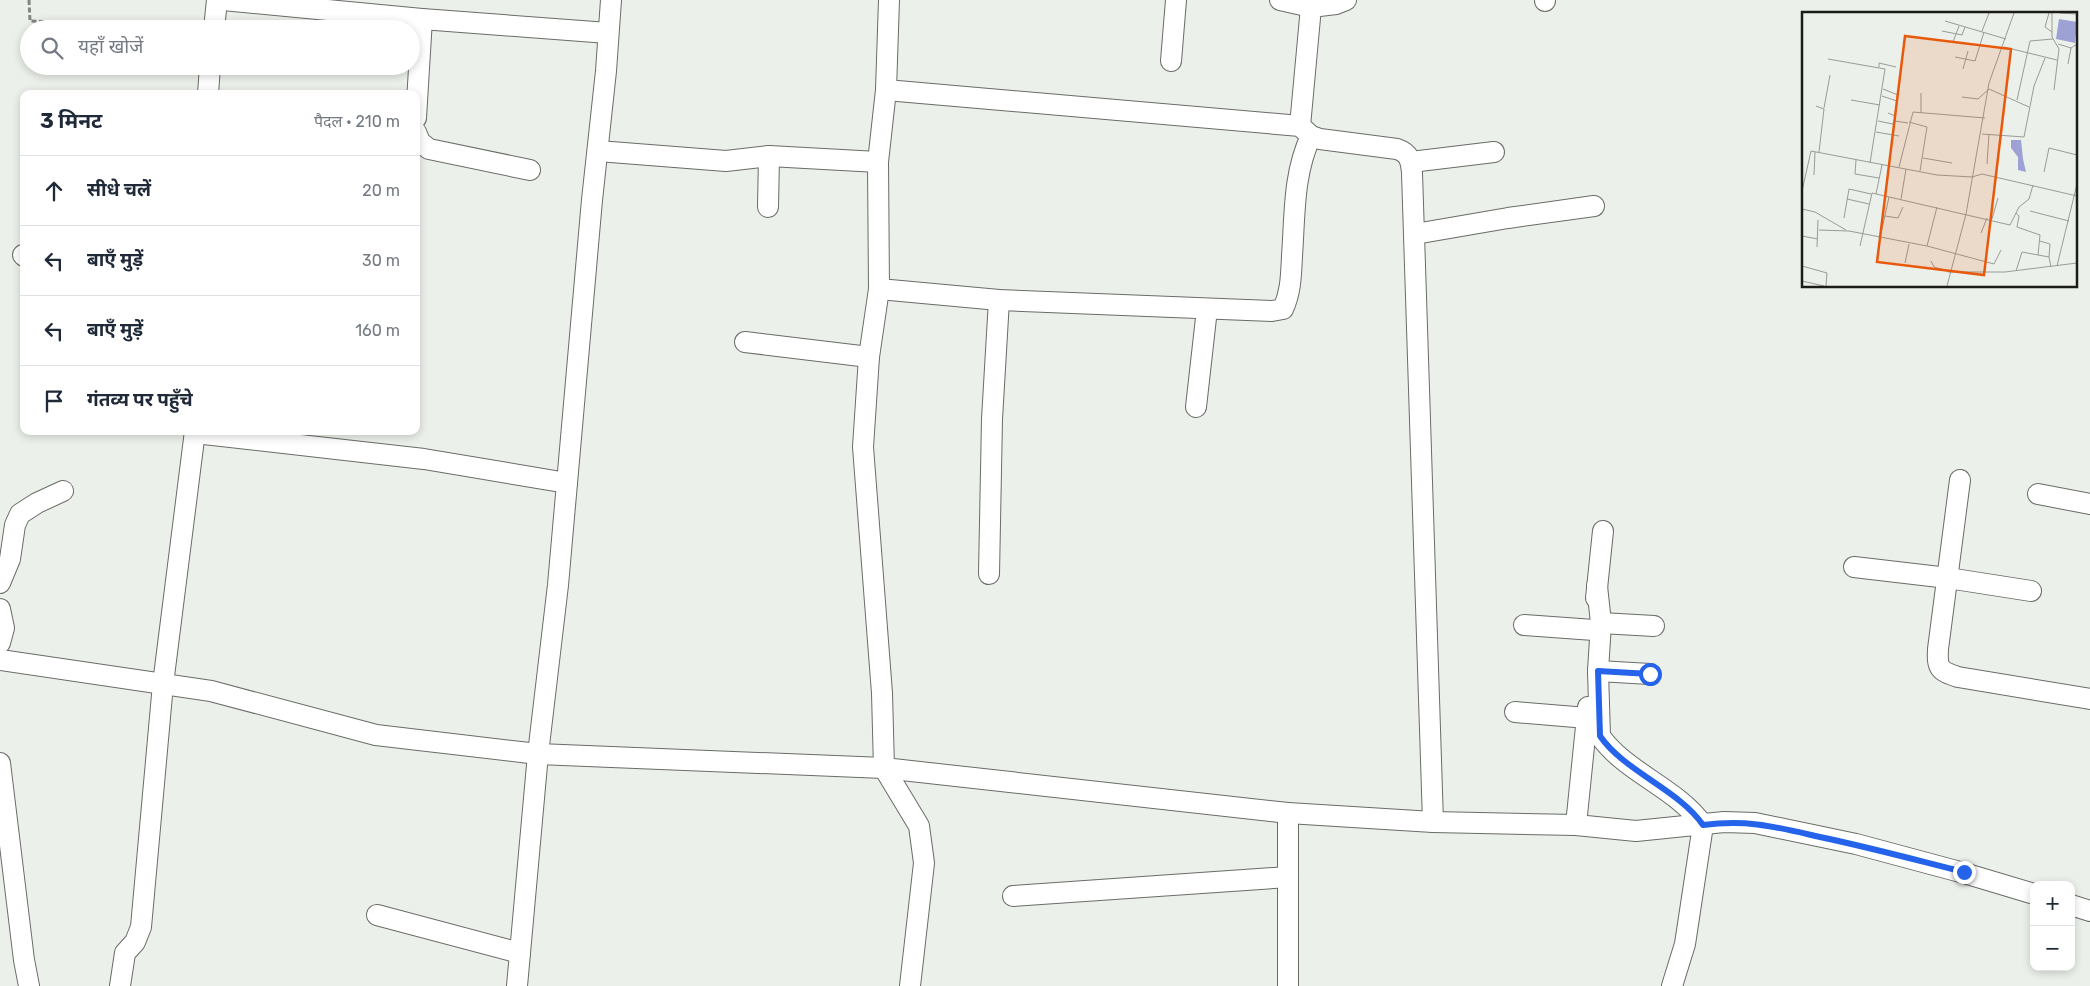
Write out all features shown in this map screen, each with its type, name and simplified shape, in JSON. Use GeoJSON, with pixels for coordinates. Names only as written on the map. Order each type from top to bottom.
{"type":"FeatureCollection","features":[{"type":"Feature","properties":{"kind":"street"},"geometry":{"type":"LineString","coordinates":[[215,20],[216,0]]}},
{"type":"Feature","properties":{"kind":"street"},"geometry":{"type":"LineString","coordinates":[[223,0],[422,19],[608,33]]}},
{"type":"Feature","properties":{"kind":"street"},"geometry":{"type":"LineString","coordinates":[[517,986],[538,754],[558,585],[611,0]]}},
{"type":"Feature","properties":{"kind":"street"},"geometry":{"type":"LineString","coordinates":[[889,0],[886,90],[878,162],[879,289],[869,357],[863,447],[882,693],[884,768],[902,799],[914,815],[921,835],[924,863],[910,986]]}},
{"type":"Feature","properties":{"kind":"street"},"geometry":{"type":"LineString","coordinates":[[1171,61],[1176,0]]}},
{"type":"Feature","properties":{"kind":"street"},"geometry":{"type":"LineString","coordinates":[[1280,0],[1311,7],[1336,4],[1346,0]]}},
{"type":"Feature","properties":{"kind":"street"},"geometry":{"type":"LineString","coordinates":[[879,289],[999,300],[1207,309],[1272,311],[1283,309],[1290,289],[1297,178],[1303,152],[1305,131],[1311,7]]}},
{"type":"Feature","properties":{"kind":"street"},"geometry":{"type":"LineString","coordinates":[[420,52],[422,19]]}},
{"type":"Feature","properties":{"kind":"street"},"geometry":{"type":"LineString","coordinates":[[208,90],[209,75]]}},
{"type":"Feature","properties":{"kind":"street"},"geometry":{"type":"LineString","coordinates":[[418,90],[419,75]]}},
{"type":"Feature","properties":{"kind":"street"},"geometry":{"type":"LineString","coordinates":[[886,90],[1305,131],[1404,152],[1411,162],[1415,234],[1433,822]]}},
{"type":"Feature","properties":{"kind":"street"},"geometry":{"type":"LineString","coordinates":[[420,142],[429,149],[530,170]]}},
{"type":"Feature","properties":{"kind":"street"},"geometry":{"type":"LineString","coordinates":[[598,151],[726,161],[769,156],[878,162]]}},
{"type":"Feature","properties":{"kind":"street"},"geometry":{"type":"LineString","coordinates":[[1411,162],[1494,152]]}},
{"type":"Feature","properties":{"kind":"street"},"geometry":{"type":"LineString","coordinates":[[768,207],[769,156]]}},
{"type":"Feature","properties":{"kind":"street"},"geometry":{"type":"LineString","coordinates":[[1415,234],[1594,206]]}},
{"type":"Feature","properties":{"kind":"street"},"geometry":{"type":"LineString","coordinates":[[990,574],[992,418],[999,300]]}},
{"type":"Feature","properties":{"kind":"street"},"geometry":{"type":"LineString","coordinates":[[1196,407],[1207,309]]}},
{"type":"Feature","properties":{"kind":"street"},"geometry":{"type":"LineString","coordinates":[[745,342],[869,357]]}},
{"type":"Feature","properties":{"kind":"street"},"geometry":{"type":"LineString","coordinates":[[120,986],[125,954],[135,942],[141,927],[164,684],[195,435]]}},
{"type":"Feature","properties":{"kind":"street"},"geometry":{"type":"LineString","coordinates":[[220,435],[424,459],[567,482]]}},
{"type":"Feature","properties":{"kind":"street"},"geometry":{"type":"LineString","coordinates":[[1960,480],[1938,659],[1940,667],[1944,672],[1994,684],[2090,699]]}},
{"type":"Feature","properties":{"kind":"street"},"geometry":{"type":"LineString","coordinates":[[0,583],[10,559],[14,525],[20,514],[37,503],[63,491]]}},
{"type":"Feature","properties":{"kind":"street"},"geometry":{"type":"LineString","coordinates":[[2038,494],[2090,504]]}},
{"type":"Feature","properties":{"kind":"street"},"geometry":{"type":"LineString","coordinates":[[1602,531],[1597,586],[1600,736],[1605,744],[1691,810],[1703,825],[1685,944],[1672,986]]}},
{"type":"Feature","properties":{"kind":"street"},"geometry":{"type":"LineString","coordinates":[[1854,567],[1948,578],[2030,591]]}},
{"type":"Feature","properties":{"kind":"street"},"geometry":{"type":"LineString","coordinates":[[0,609],[4,628],[0,643]]}},
{"type":"Feature","properties":{"kind":"street"},"geometry":{"type":"LineString","coordinates":[[1524,625],[1654,626]]}},
{"type":"Feature","properties":{"kind":"street"},"geometry":{"type":"LineString","coordinates":[[1576,825],[1597,626]]}},
{"type":"Feature","properties":{"kind":"street"},"geometry":{"type":"LineString","coordinates":[[0,660],[211,691],[376,734],[538,754],[884,768],[1288,813],[1433,822],[1576,825],[1636,831],[1724,822],[1755,823],[1856,844],[1964,872],[2030,893]]}},
{"type":"Feature","properties":{"kind":"street"},"geometry":{"type":"LineString","coordinates":[[1598,671],[1650,674]]}},
{"type":"Feature","properties":{"kind":"street"},"geometry":{"type":"LineString","coordinates":[[1515,712],[1587,718]]}},
{"type":"Feature","properties":{"kind":"street"},"geometry":{"type":"LineString","coordinates":[[0,763],[24,960],[29,986]]}},
{"type":"Feature","properties":{"kind":"street"},"geometry":{"type":"LineString","coordinates":[[1288,813],[1288,986]]}},
{"type":"Feature","properties":{"kind":"street"},"geometry":{"type":"LineString","coordinates":[[1013,896],[1288,877]]}},
{"type":"Feature","properties":{"kind":"street"},"geometry":{"type":"LineString","coordinates":[[2075,906],[2090,911]]}},
{"type":"Feature","properties":{"kind":"street"},"geometry":{"type":"LineString","coordinates":[[377,915],[520,953]]}},
{"type":"Feature","properties":{"kind":"path"},"geometry":{"type":"LineString","coordinates":[[29,0],[30,20]]}},
{"type":"Feature","properties":{"kind":"route"},"geometry":{"type":"LineString","coordinates":[[1650,674],[1598,671],[1598,728],[1600,736],[1605,744],[1691,810],[1703,825],[1724,822],[1755,823],[1856,844],[1964,872]]}}]}
